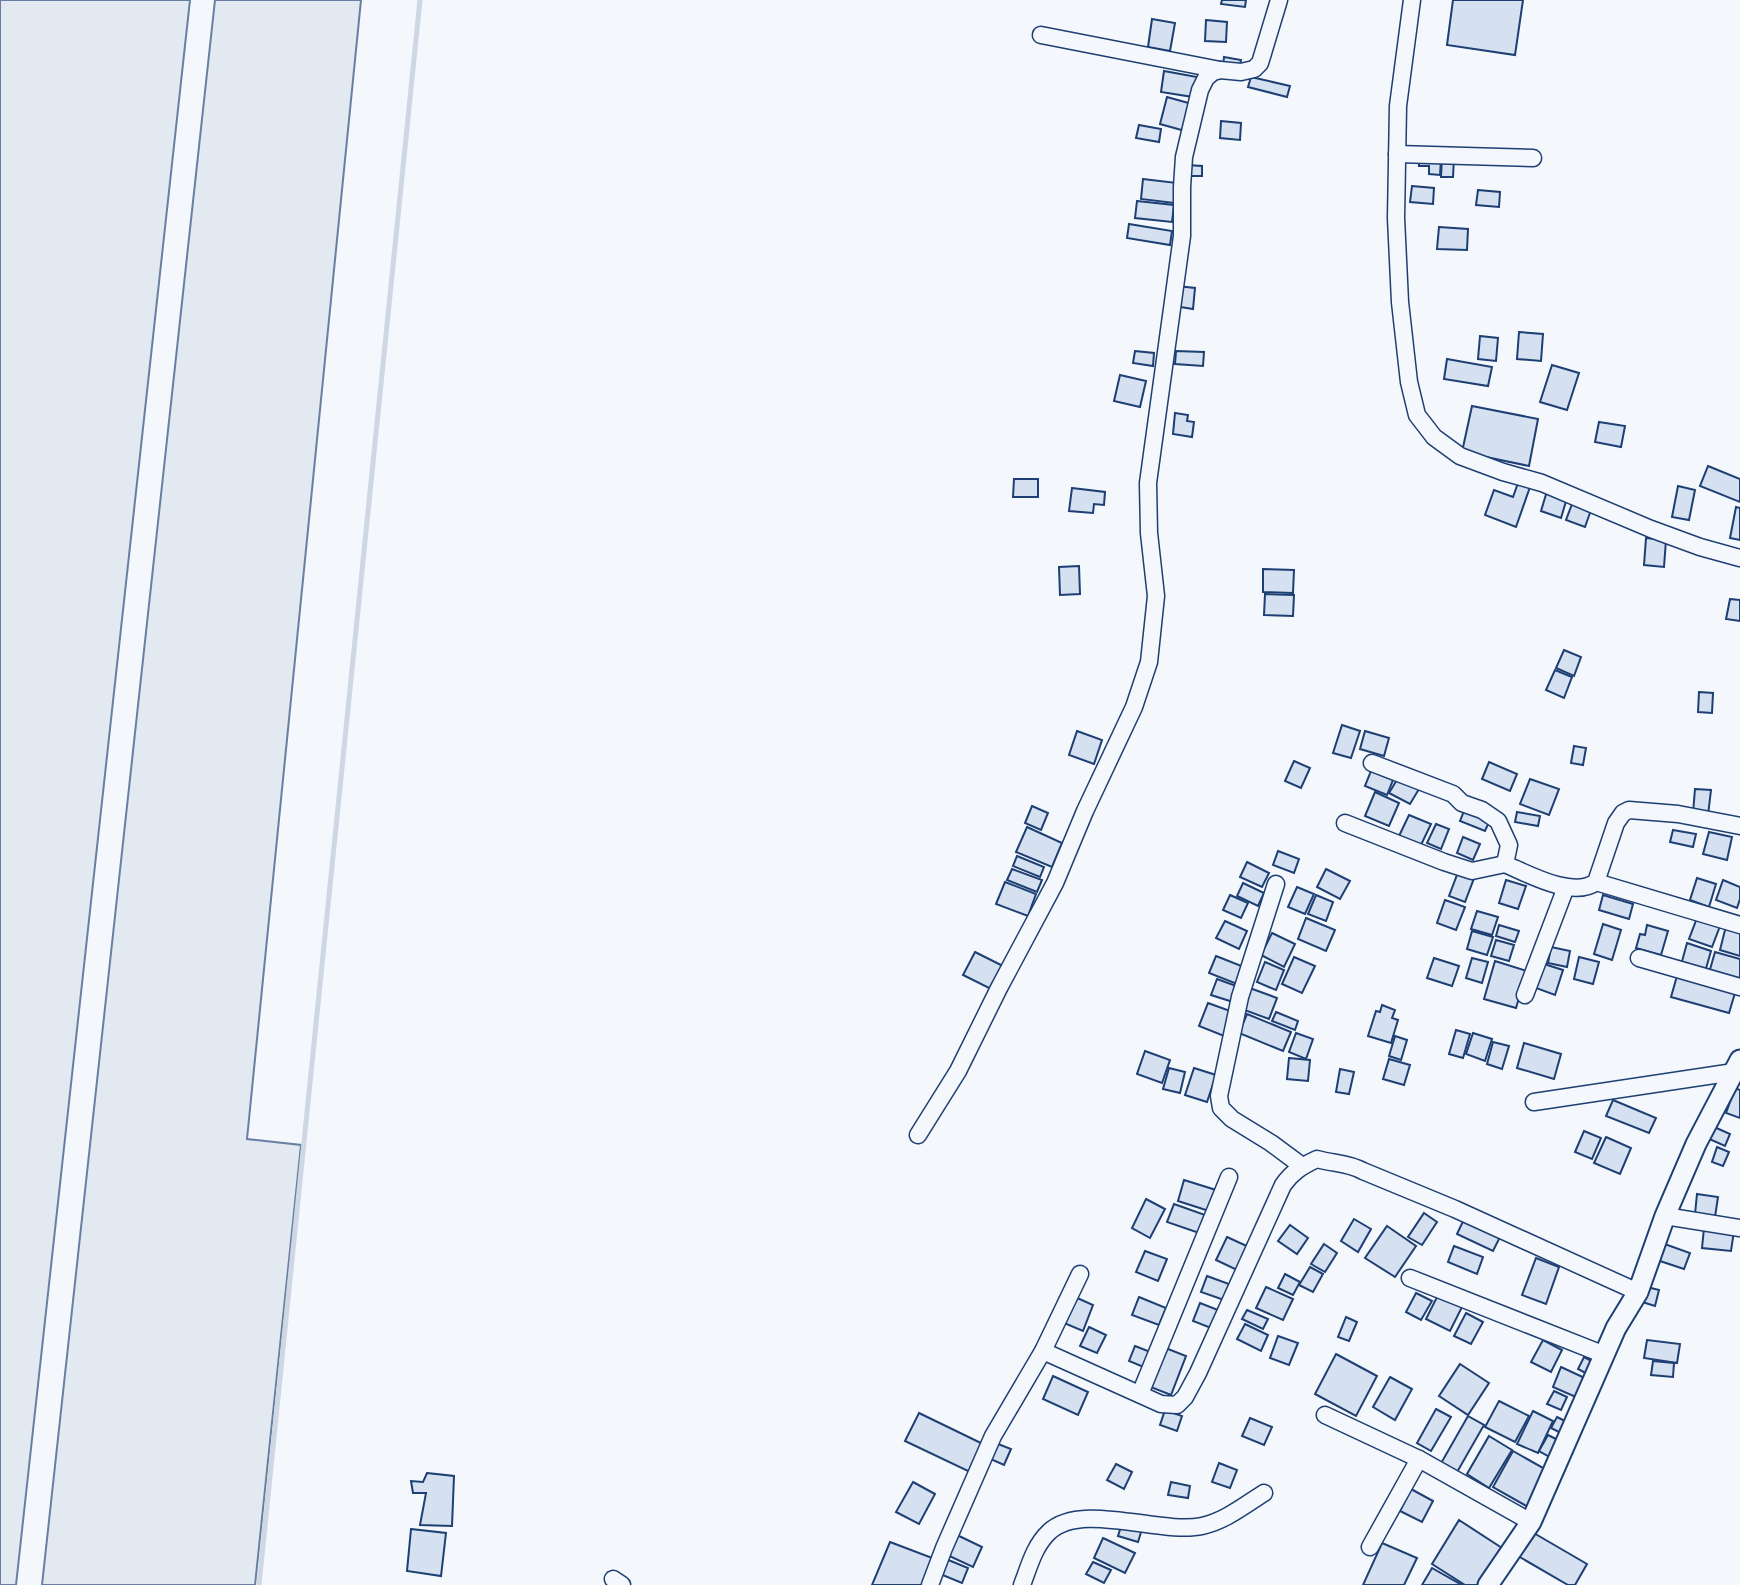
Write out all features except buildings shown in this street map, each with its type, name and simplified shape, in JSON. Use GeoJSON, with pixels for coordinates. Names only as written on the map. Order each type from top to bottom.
{"type":"FeatureCollection","features":[{"type":"Feature","properties":{"kind":"street"},"geometry":{"type":"LineString","coordinates":[[1041,35],[1241,72],[1254,69],[1260,63],[1279,0]]}},
{"type":"Feature","properties":{"kind":"street"},"geometry":{"type":"LineString","coordinates":[[1412,0],[1398,106],[1396,218],[1400,302],[1409,382],[1417,415],[1434,437],[1460,456],[1542,483],[1700,547],[1740,558]]}},
{"type":"Feature","properties":{"kind":"street"},"geometry":{"type":"LineString","coordinates":[[918,1135],[958,1071],[1055,883],[1134,707],[1149,662],[1156,596],[1149,533],[1148,483],[1182,236],[1184,158],[1200,90],[1206,78],[1220,70]]}},
{"type":"Feature","properties":{"kind":"street"},"geometry":{"type":"LineString","coordinates":[[1397,154],[1533,158]]}},
{"type":"Feature","properties":{"kind":"street"},"geometry":{"type":"LineString","coordinates":[[1372,763],[1453,794],[1462,803],[1482,810],[1498,821],[1508,845],[1505,864]]}},
{"type":"Feature","properties":{"kind":"street"},"geometry":{"type":"LineString","coordinates":[[1345,823],[1472,871],[1505,864],[1545,881],[1581,888],[1596,882],[1616,823],[1623,813],[1629,810],[1678,814],[1740,826]]}},
{"type":"Feature","properties":{"kind":"street"},"geometry":{"type":"LineString","coordinates":[[1596,882],[1740,925]]}},
{"type":"Feature","properties":{"kind":"street"},"geometry":{"type":"LineString","coordinates":[[1276,884],[1240,997],[1219,1096],[1221,1108],[1232,1119],[1302,1166]]}},
{"type":"Feature","properties":{"kind":"street"},"geometry":{"type":"LineString","coordinates":[[1525,995],[1566,887]]}},
{"type":"Feature","properties":{"kind":"street"},"geometry":{"type":"LineString","coordinates":[[1639,958],[1740,986]]}},
{"type":"Feature","properties":{"kind":"street"},"geometry":{"type":"LineString","coordinates":[[1534,1102],[1737,1066]]}},
{"type":"Feature","properties":{"kind":"street"},"geometry":{"type":"LineString","coordinates":[[1488,1585],[1531,1522],[1616,1328],[1638,1292],[1665,1216],[1696,1144],[1737,1066]]}},
{"type":"Feature","properties":{"kind":"street"},"geometry":{"type":"LineString","coordinates":[[1044,1351],[1161,1404],[1177,1405],[1185,1397],[1283,1185],[1291,1173],[1317,1159],[1332,1164],[1350,1164],[1638,1292]]}},
{"type":"Feature","properties":{"kind":"street"},"geometry":{"type":"LineString","coordinates":[[1140,1394],[1229,1177]]}},
{"type":"Feature","properties":{"kind":"street"},"geometry":{"type":"LineString","coordinates":[[1665,1216],[1740,1228]]}},
{"type":"Feature","properties":{"kind":"street"},"geometry":{"type":"LineString","coordinates":[[930,1585],[993,1436],[1044,1351],[1080,1274]]}},
{"type":"Feature","properties":{"kind":"street"},"geometry":{"type":"LineString","coordinates":[[1410,1278],[1605,1355]]}},
{"type":"Feature","properties":{"kind":"street"},"geometry":{"type":"LineString","coordinates":[[1325,1415],[1419,1460],[1531,1522]]}},
{"type":"Feature","properties":{"kind":"street"},"geometry":{"type":"LineString","coordinates":[[1370,1547],[1419,1460]]}},
{"type":"Feature","properties":{"kind":"street"},"geometry":{"type":"LineString","coordinates":[[1022,1585],[1037,1548],[1049,1531],[1065,1522],[1083,1519],[1200,1527],[1219,1521],[1264,1493]]}},
{"type":"Feature","properties":{"kind":"shaded area"},"geometry":{"type":"Polygon","coordinates":[[[0,0],[190,0],[16,1585],[0,1585],[0,0]]]}},
{"type":"Feature","properties":{"kind":"shaded area"},"geometry":{"type":"Polygon","coordinates":[[[215,0],[361,0],[247,1139],[301,1145],[255,1585],[42,1585],[215,0]]]}},
{"type":"Feature","properties":{"kind":"waterway"},"geometry":{"type":"LineString","coordinates":[[259,1585],[420,0]]}}]}
